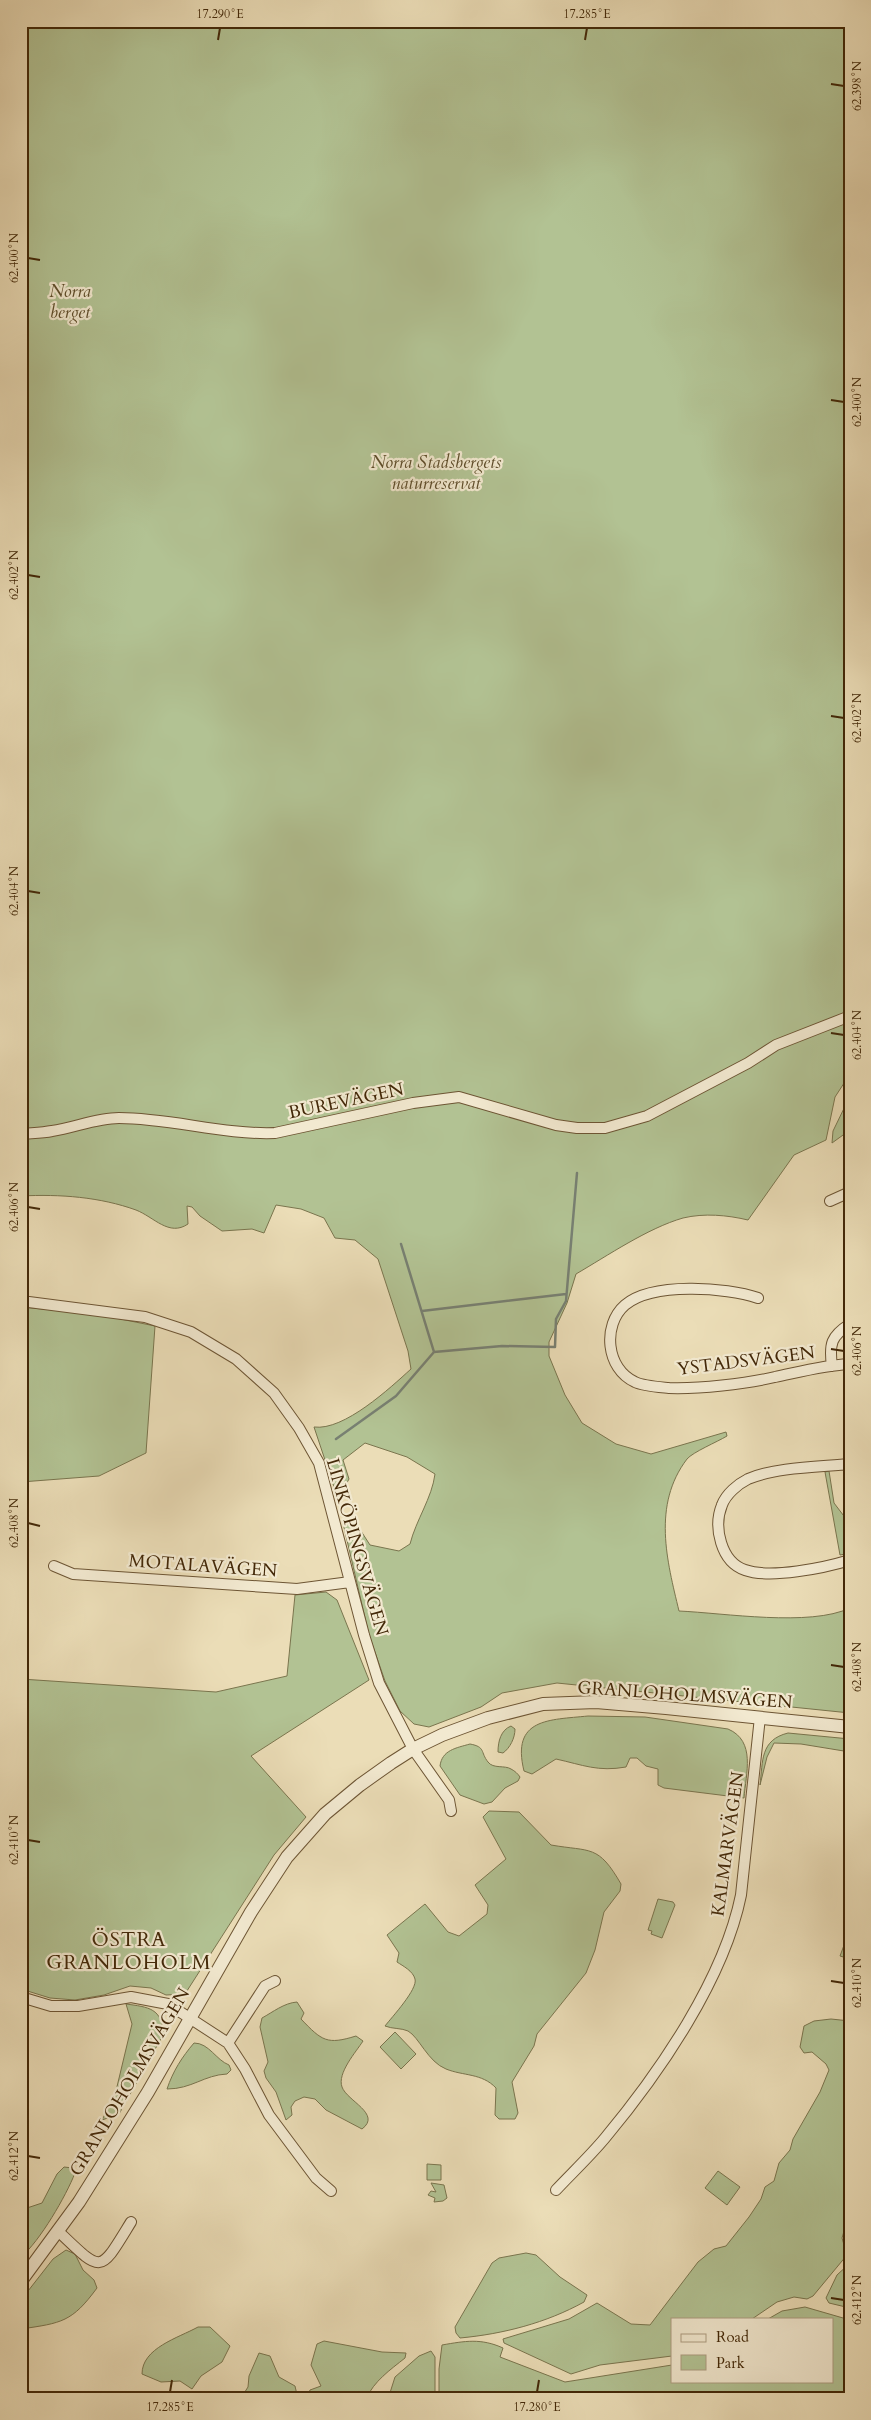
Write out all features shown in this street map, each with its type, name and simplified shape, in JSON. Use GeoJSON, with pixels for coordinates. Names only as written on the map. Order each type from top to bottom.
{"type":"FeatureCollection","features":[{"type":"Feature","properties":{"kind":"street","name":"BUREVÄGEN"},"geometry":{"type":"LineString","coordinates":[[21,1134],[52,1131],[88,1122],[119,1118],[181,1123],[254,1134],[275,1133],[413,1104],[460,1098],[556,1126],[605,1128],[647,1116],[748,1063],[776,1045],[850,1016]]}},
{"type":"Feature","properties":{"kind":"street"},"geometry":{"type":"LineString","coordinates":[[830,1201],[850,1192]]}},
{"type":"Feature","properties":{"kind":"street","name":"YSTADSVÄGEN"},"geometry":{"type":"LineString","coordinates":[[758,1298],[742,1292],[696,1290],[651,1292],[635,1298],[616,1314],[610,1340],[611,1355],[618,1368],[635,1382],[668,1388],[740,1382],[850,1364]]}},
{"type":"Feature","properties":{"kind":"street","name":"LINKÖPINGSVÄGEN"},"geometry":{"type":"LineString","coordinates":[[21,1301],[145,1317],[191,1332],[236,1359],[279,1399],[319,1463],[379,1683],[413,1749],[449,1800],[451,1811]]}},
{"type":"Feature","properties":{"kind":"street"},"geometry":{"type":"LineString","coordinates":[[832,1366],[830,1348],[834,1337],[850,1324]]}},
{"type":"Feature","properties":{"kind":"street"},"geometry":{"type":"LineString","coordinates":[[850,1464],[782,1471],[749,1479],[738,1485],[722,1504],[719,1532],[722,1547],[732,1564],[746,1571],[765,1573],[787,1572],[850,1560]]}},
{"type":"Feature","properties":{"kind":"street","name":"MOTALAVÄGEN"},"geometry":{"type":"LineString","coordinates":[[54,1566],[73,1574],[297,1589],[350,1582]]}},
{"type":"Feature","properties":{"kind":"street","name":"GRANLOHOLMSVÄGEN"},"geometry":{"type":"LineString","coordinates":[[21,2281],[79,2202],[148,2092],[251,1912],[287,1857],[325,1814],[360,1785],[413,1749],[488,1718],[544,1704],[596,1702],[850,1727]]}},
{"type":"Feature","properties":{"kind":"street","name":"KALMARVÄGEN"},"geometry":{"type":"LineString","coordinates":[[556,2190],[605,2138],[666,2058],[703,1992],[726,1943],[736,1918],[741,1895],[760,1717]]}},
{"type":"Feature","properties":{"kind":"street"},"geometry":{"type":"LineString","coordinates":[[228,2043],[265,1986],[275,1981]]}},
{"type":"Feature","properties":{"kind":"street"},"geometry":{"type":"LineString","coordinates":[[21,1997],[51,2006],[78,2006],[131,1997],[168,2004],[228,2043],[245,2069],[269,2115],[316,2178],[331,2191]]}},
{"type":"Feature","properties":{"kind":"street"},"geometry":{"type":"LineString","coordinates":[[58,2232],[91,2261],[101,2263],[108,2259],[131,2222]]}},
{"type":"Feature","properties":{"kind":"green space","name":"Norra Stadsbergets naturreservat"},"geometry":{"type":"Polygon","coordinates":[[[21,21],[850,21],[850,1074],[835,1097],[826,1140],[794,1155],[748,1220],[716,1215],[683,1218],[642,1235],[576,1274],[567,1303],[549,1342],[549,1356],[565,1395],[582,1423],[616,1444],[651,1454],[726,1432],[727,1436],[687,1459],[676,1477],[669,1495],[665,1533],[670,1573],[679,1611],[790,1618],[833,1614],[850,1608],[850,1713],[557,1683],[502,1693],[481,1707],[429,1727],[414,1724],[400,1711],[385,1681],[369,1635],[343,1523],[348,1521],[361,1531],[370,1545],[399,1551],[410,1544],[431,1492],[435,1474],[407,1457],[365,1443],[343,1460],[349,1479],[344,1488],[335,1490],[314,1427],[339,1422],[366,1407],[411,1369],[408,1351],[378,1259],[355,1240],[335,1238],[324,1218],[301,1209],[276,1205],[264,1233],[252,1229],[222,1231],[200,1216],[192,1207],[187,1206],[188,1224],[174,1228],[168,1227],[136,1210],[94,1199],[65,1196],[21,1196],[21,21]]]}},
{"type":"Feature","properties":{"kind":"green space"},"geometry":{"type":"Polygon","coordinates":[[[850,1096],[850,1130],[832,1143],[833,1131],[850,1096]]]}},
{"type":"Feature","properties":{"kind":"green space"},"geometry":{"type":"Polygon","coordinates":[[[21,1307],[96,1314],[155,1326],[146,1453],[99,1476],[21,1482],[21,1307]]]}},
{"type":"Feature","properties":{"kind":"green space"},"geometry":{"type":"Polygon","coordinates":[[[829,1471],[834,1503],[850,1524],[850,1553],[840,1555],[825,1472],[829,1471]]]}},
{"type":"Feature","properties":{"kind":"green space"},"geometry":{"type":"Polygon","coordinates":[[[326,1592],[337,1600],[369,1680],[251,1756],[306,1817],[274,1855],[185,1994],[166,1995],[151,1988],[130,1986],[104,1995],[75,2000],[50,1998],[21,1989],[21,1679],[216,1692],[287,1676],[295,1595],[326,1592]]]}},
{"type":"Feature","properties":{"kind":"green space"},"geometry":{"type":"Polygon","coordinates":[[[588,1716],[645,1717],[728,1729],[737,1734],[743,1741],[746,1750],[747,1768],[744,1798],[664,1788],[658,1785],[658,1769],[646,1766],[637,1758],[630,1758],[626,1767],[607,1769],[556,1759],[532,1774],[524,1771],[521,1754],[523,1741],[528,1731],[536,1725],[547,1721],[588,1716]]]}},
{"type":"Feature","properties":{"kind":"green space"},"geometry":{"type":"Polygon","coordinates":[[[511,1726],[515,1729],[512,1743],[503,1753],[498,1752],[501,1736],[511,1726]]]}},
{"type":"Feature","properties":{"kind":"green space"},"geometry":{"type":"Polygon","coordinates":[[[788,1733],[850,1739],[850,1752],[801,1744],[774,1743],[767,1757],[760,1785],[763,1760],[768,1746],[779,1736],[788,1733]]]}},
{"type":"Feature","properties":{"kind":"green space"},"geometry":{"type":"Polygon","coordinates":[[[470,1744],[481,1748],[490,1764],[508,1768],[520,1777],[518,1781],[505,1788],[492,1802],[484,1804],[460,1795],[440,1766],[444,1756],[451,1750],[470,1744]]]}},
{"type":"Feature","properties":{"kind":"green space"},"geometry":{"type":"Polygon","coordinates":[[[489,1811],[519,1812],[551,1845],[592,1852],[606,1862],[621,1884],[620,1891],[604,1912],[595,1950],[586,1973],[537,2034],[534,2046],[512,2082],[518,2113],[515,2119],[499,2119],[495,2115],[496,2088],[491,2083],[479,2077],[452,2071],[440,2066],[408,2031],[385,2026],[409,1996],[415,1984],[414,1976],[410,1971],[397,1962],[399,1953],[387,1935],[425,1904],[448,1932],[459,1936],[487,1914],[488,1905],[475,1885],[506,1859],[483,1817],[489,1811]]]}},
{"type":"Feature","properties":{"kind":"green space"},"geometry":{"type":"Polygon","coordinates":[[[658,1899],[673,1902],[675,1905],[662,1938],[651,1934],[652,1931],[648,1930],[658,1899]]]}},
{"type":"Feature","properties":{"kind":"green space"},"geometry":{"type":"Polygon","coordinates":[[[850,1929],[850,1959],[840,1956],[850,1929]]]}},
{"type":"Feature","properties":{"kind":"green space"},"geometry":{"type":"Polygon","coordinates":[[[297,2002],[304,2013],[301,2019],[320,2036],[326,2039],[338,2040],[356,2036],[363,2041],[348,2063],[341,2081],[345,2092],[366,2113],[367,2123],[362,2129],[326,2110],[315,2099],[304,2097],[295,2101],[291,2107],[292,2115],[286,2120],[276,2092],[266,2078],[264,2071],[268,2062],[260,2027],[262,2018],[283,2006],[297,2002]]]}},
{"type":"Feature","properties":{"kind":"green space"},"geometry":{"type":"Polygon","coordinates":[[[126,2004],[153,2010],[160,2019],[163,2035],[119,2114],[102,2120],[115,2095],[132,2024],[126,2004]]]}},
{"type":"Feature","properties":{"kind":"green space"},"geometry":{"type":"Polygon","coordinates":[[[831,2019],[850,2021],[850,2211],[842,2238],[847,2255],[813,2296],[807,2299],[794,2297],[777,2302],[753,2318],[671,2318],[671,2356],[600,2365],[571,2374],[504,2343],[503,2339],[569,2319],[597,2303],[631,2324],[650,2325],[698,2262],[714,2249],[726,2246],[761,2199],[765,2187],[774,2181],[779,2163],[790,2150],[793,2139],[820,2092],[829,2070],[826,2064],[812,2052],[804,2053],[800,2047],[804,2026],[814,2021],[831,2019]]]}},
{"type":"Feature","properties":{"kind":"green space"},"geometry":{"type":"Polygon","coordinates":[[[395,2032],[416,2054],[401,2069],[380,2047],[395,2032]]]}},
{"type":"Feature","properties":{"kind":"green space"},"geometry":{"type":"Polygon","coordinates":[[[194,2043],[204,2046],[229,2065],[231,2070],[227,2074],[211,2077],[184,2087],[167,2089],[178,2064],[194,2043]]]}},
{"type":"Feature","properties":{"kind":"green space"},"geometry":{"type":"Polygon","coordinates":[[[427,2164],[441,2165],[441,2180],[427,2180],[427,2164]]]}},
{"type":"Feature","properties":{"kind":"green space"},"geometry":{"type":"Polygon","coordinates":[[[64,2167],[73,2168],[75,2173],[71,2183],[44,2229],[21,2257],[21,2210],[42,2203],[57,2174],[64,2167]]]}},
{"type":"Feature","properties":{"kind":"green space"},"geometry":{"type":"Polygon","coordinates":[[[718,2171],[740,2187],[727,2205],[705,2188],[718,2171]]]}},
{"type":"Feature","properties":{"kind":"green space"},"geometry":{"type":"Polygon","coordinates":[[[431,2183],[444,2185],[447,2198],[443,2201],[434,2202],[435,2198],[428,2195],[431,2191],[436,2192],[431,2183]]]}},
{"type":"Feature","properties":{"kind":"green space"},"geometry":{"type":"Polygon","coordinates":[[[66,2250],[75,2254],[83,2270],[94,2280],[97,2288],[80,2308],[65,2319],[47,2325],[21,2329],[21,2300],[53,2259],[66,2250]]]}},
{"type":"Feature","properties":{"kind":"green space"},"geometry":{"type":"Polygon","coordinates":[[[526,2253],[536,2255],[560,2277],[587,2295],[584,2302],[539,2322],[492,2334],[460,2338],[456,2333],[455,2327],[492,2263],[499,2258],[526,2253]]]}},
{"type":"Feature","properties":{"kind":"green space"},"geometry":{"type":"Polygon","coordinates":[[[850,2263],[850,2308],[829,2303],[826,2298],[837,2275],[850,2263]]]}},
{"type":"Feature","properties":{"kind":"green space"},"geometry":{"type":"Polygon","coordinates":[[[805,2307],[850,2320],[850,2399],[439,2399],[439,2369],[442,2345],[466,2342],[487,2343],[503,2348],[500,2357],[565,2382],[671,2365],[671,2382],[834,2382],[834,2318],[770,2318],[782,2311],[805,2307]]]}},
{"type":"Feature","properties":{"kind":"green space"},"geometry":{"type":"Polygon","coordinates":[[[198,2327],[210,2327],[230,2346],[222,2362],[201,2376],[192,2389],[180,2381],[161,2382],[142,2374],[148,2357],[154,2351],[171,2340],[198,2327]]]}},
{"type":"Feature","properties":{"kind":"green space"},"geometry":{"type":"Polygon","coordinates":[[[324,2341],[382,2352],[406,2353],[405,2358],[378,2381],[366,2399],[306,2399],[310,2390],[321,2386],[311,2365],[317,2344],[324,2341]]]}},
{"type":"Feature","properties":{"kind":"green space"},"geometry":{"type":"Polygon","coordinates":[[[431,2351],[435,2357],[435,2399],[388,2399],[395,2377],[419,2356],[431,2351]]]}},
{"type":"Feature","properties":{"kind":"green space"},"geometry":{"type":"Polygon","coordinates":[[[259,2353],[270,2356],[279,2377],[295,2386],[298,2399],[241,2398],[248,2387],[249,2376],[259,2353]]]}},
{"type":"Feature","properties":{"kind":"waterway"},"geometry":{"type":"LineString","coordinates":[[434,1352],[502,1346],[555,1347],[556,1319],[566,1301],[577,1173]]}},
{"type":"Feature","properties":{"kind":"waterway"},"geometry":{"type":"LineString","coordinates":[[336,1439],[396,1396],[434,1352],[401,1244]]}},
{"type":"Feature","properties":{"kind":"waterway"},"geometry":{"type":"LineString","coordinates":[[422,1311],[566,1294]]}},
{"type":"Feature","properties":{"kind":"district","name":"ÖSTRA GRANLOHOLM"},"geometry":{"type":"Point","coordinates":[129,1950]}},
{"type":"Feature","properties":{"kind":"park label","name":"Norra berget"},"geometry":{"type":"Point","coordinates":[70,301]}}]}
